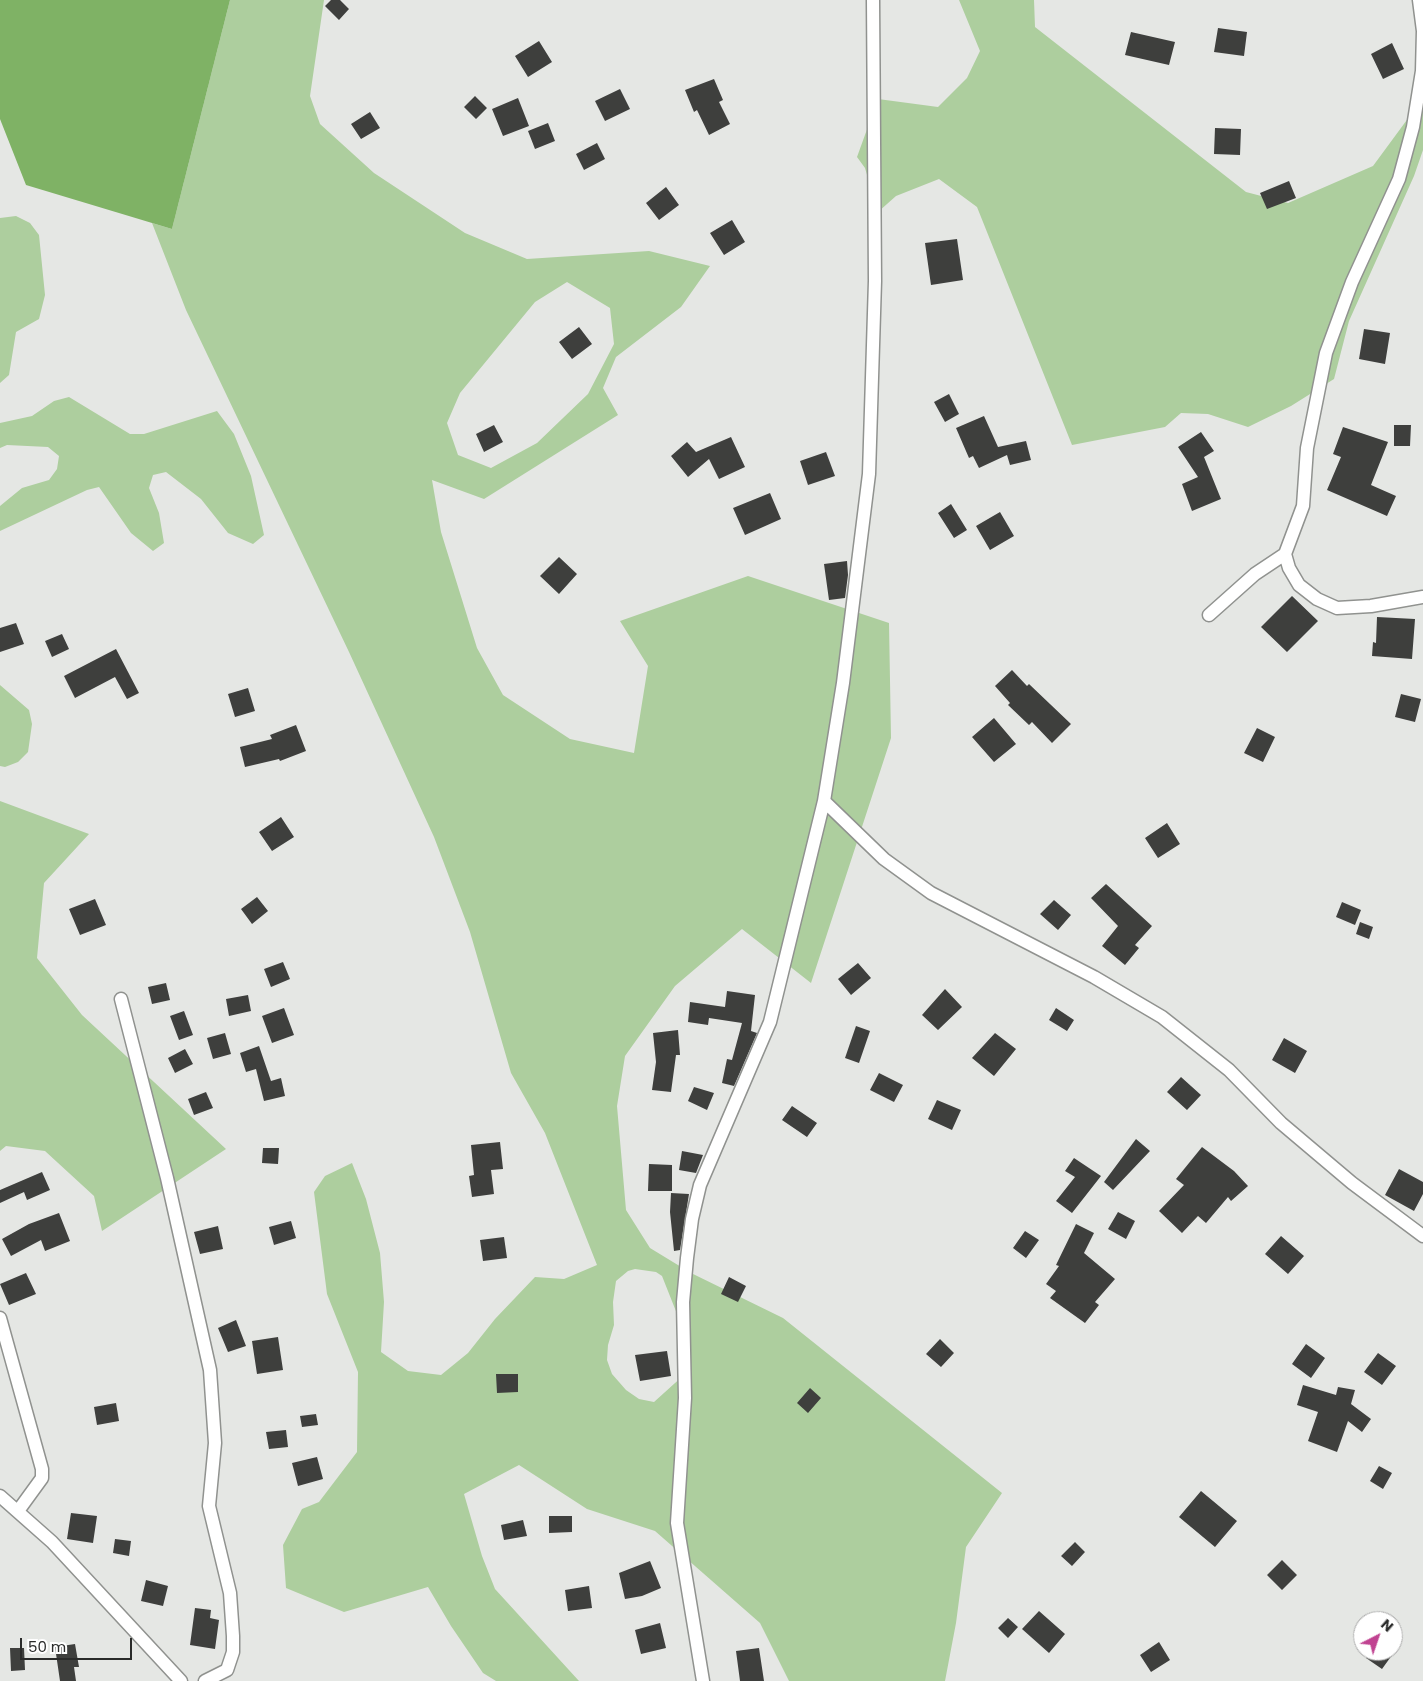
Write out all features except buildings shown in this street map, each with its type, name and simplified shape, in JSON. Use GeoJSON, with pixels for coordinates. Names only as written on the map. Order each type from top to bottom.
{"type":"FeatureCollection","features":[{"type":"Feature","properties":{"kind":"street"},"geometry":{"type":"LineString","coordinates":[[703,1681],[677,1523],[685,1398],[683,1302],[692,1219],[700,1184],[770,1022],[824,801],[843,683],[869,474],[875,281],[873,0]]}},
{"type":"Feature","properties":{"kind":"street"},"geometry":{"type":"LineString","coordinates":[[1209,615],[1255,574],[1285,554],[1303,506],[1307,448],[1326,353],[1352,282],[1399,179],[1413,127],[1422,71],[1423,31],[1419,0]]}},
{"type":"Feature","properties":{"kind":"street"},"geometry":{"type":"LineString","coordinates":[[1285,554],[1289,568],[1300,585],[1317,600],[1337,608],[1371,606],[1423,597]]}},
{"type":"Feature","properties":{"kind":"street"},"geometry":{"type":"LineString","coordinates":[[824,801],[884,859],[931,892],[1094,977],[1162,1017],[1229,1070],[1281,1122],[1352,1183],[1423,1236]]}},
{"type":"Feature","properties":{"kind":"street"},"geometry":{"type":"LineString","coordinates":[[121,999],[167,1178],[210,1370],[215,1443],[209,1506],[230,1593],[233,1652],[227,1670],[205,1681]]}},
{"type":"Feature","properties":{"kind":"street"},"geometry":{"type":"LineString","coordinates":[[0,1318],[42,1469],[42,1478],[18,1511]]}},
{"type":"Feature","properties":{"kind":"street"},"geometry":{"type":"LineString","coordinates":[[0,1496],[52,1542],[181,1681]]}},
{"type":"Feature","properties":{"kind":"green space"},"geometry":{"type":"Polygon","coordinates":[[[0,0],[230,0],[172,229],[26,185],[0,119],[0,0]]]}},
{"type":"Feature","properties":{"kind":"green space"},"geometry":{"type":"Polygon","coordinates":[[[230,0],[324,0],[310,96],[320,124],[374,173],[465,233],[527,259],[649,251],[710,266],[681,307],[616,357],[603,388],[618,415],[484,499],[432,480],[441,532],[477,648],[503,695],[570,739],[634,753],[648,666],[620,621],[748,576],[889,623],[891,738],[811,983],[742,929],[675,986],[625,1056],[617,1106],[626,1210],[650,1248],[691,1273],[783,1318],[1002,1493],[966,1547],[956,1623],[945,1681],[789,1681],[760,1623],[655,1531],[587,1509],[519,1465],[464,1494],[482,1556],[495,1589],[579,1681],[496,1681],[483,1673],[451,1626],[428,1587],[344,1612],[286,1588],[283,1545],[302,1509],[319,1502],[357,1452],[358,1372],[327,1294],[314,1192],[325,1176],[352,1163],[366,1199],[380,1253],[384,1302],[381,1352],[408,1371],[441,1375],[468,1353],[495,1319],[535,1277],[564,1279],[597,1265],[545,1133],[511,1073],[470,932],[434,837],[349,652],[186,310],[152,223],[172,229],[230,0]],[[567,282],[535,302],[460,393],[447,423],[458,455],[491,468],[537,443],[588,394],[614,344],[610,308],[567,282]],[[635,1269],[628,1271],[616,1281],[613,1302],[614,1325],[608,1345],[607,1360],[612,1374],[626,1390],[639,1399],[654,1402],[685,1374],[687,1339],[662,1276],[656,1272],[635,1269]]]}},
{"type":"Feature","properties":{"kind":"green space"},"geometry":{"type":"Polygon","coordinates":[[[959,0],[1034,0],[1035,27],[1246,192],[1288,203],[1373,166],[1423,98],[1423,150],[1414,176],[1349,321],[1334,379],[1291,406],[1248,427],[1208,414],[1181,413],[1165,427],[1072,445],[977,207],[939,179],[896,196],[878,212],[865,168],[857,157],[878,99],[938,107],[967,78],[980,51],[959,0]]]}},
{"type":"Feature","properties":{"kind":"green space"},"geometry":{"type":"Polygon","coordinates":[[[16,216],[30,223],[39,235],[45,295],[39,319],[16,332],[9,375],[0,383],[0,218],[16,216]]]}},
{"type":"Feature","properties":{"kind":"green space"},"geometry":{"type":"Polygon","coordinates":[[[69,397],[130,434],[144,434],[217,411],[234,434],[251,476],[264,535],[253,544],[228,533],[201,499],[166,472],[153,475],[149,488],[159,513],[164,543],[153,551],[131,533],[99,487],[87,490],[0,531],[0,506],[22,488],[49,480],[57,469],[59,456],[48,447],[7,445],[0,448],[0,423],[32,416],[54,401],[69,397]]]}},
{"type":"Feature","properties":{"kind":"green space"},"geometry":{"type":"Polygon","coordinates":[[[0,685],[29,710],[32,724],[28,752],[18,762],[5,767],[0,766],[0,685]]]}},
{"type":"Feature","properties":{"kind":"green space"},"geometry":{"type":"Polygon","coordinates":[[[0,801],[89,834],[44,883],[37,958],[82,1015],[226,1149],[102,1231],[94,1196],[45,1151],[6,1146],[0,1151],[0,801]]]}}]}
